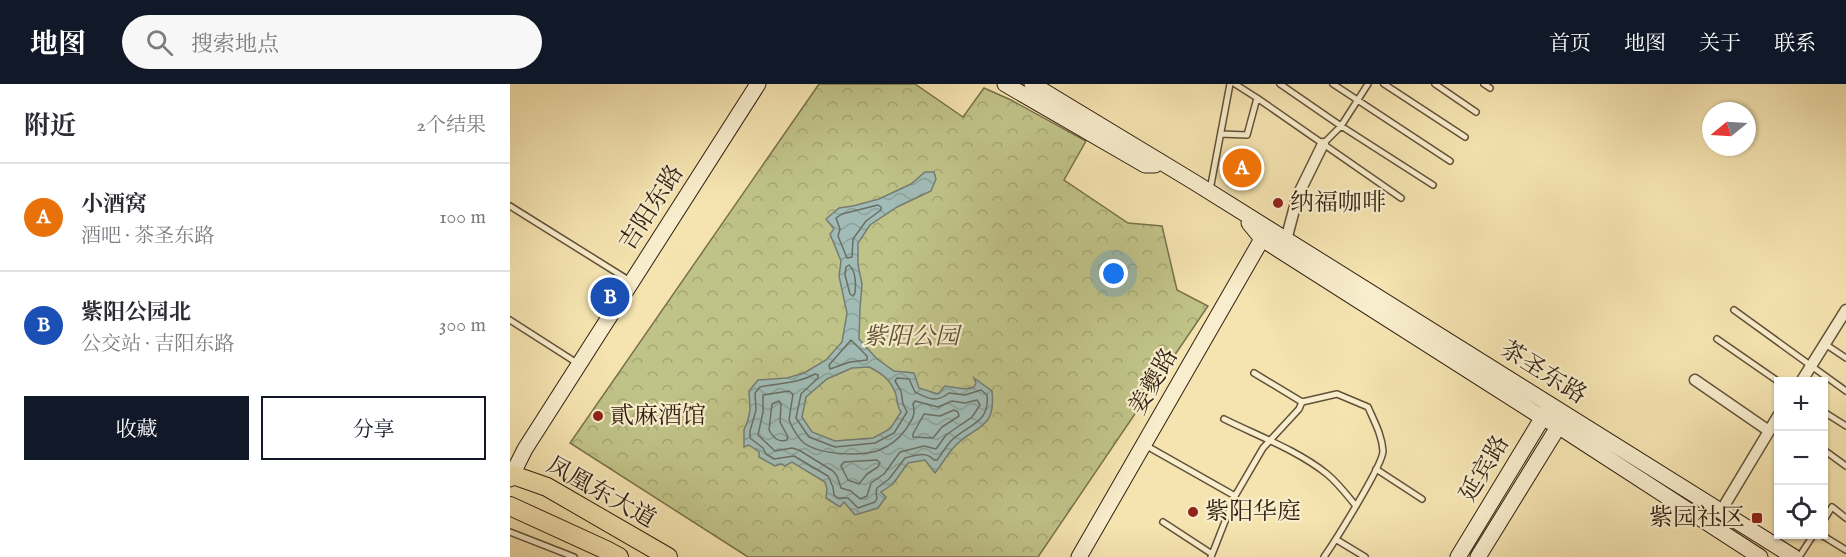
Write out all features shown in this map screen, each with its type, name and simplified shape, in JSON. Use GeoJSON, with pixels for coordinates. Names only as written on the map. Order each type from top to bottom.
{"type":"FeatureCollection","features":[{"type":"Feature","properties":{"kind":"main road","name":"吉阳东路"},"geometry":{"type":"LineString","coordinates":[[511,476],[525,449],[758,84]]}},
{"type":"Feature","properties":{"kind":"main road"},"geometry":{"type":"LineString","coordinates":[[1005,84],[1145,165],[1164,165]]}},
{"type":"Feature","properties":{"kind":"main road"},"geometry":{"type":"LineString","coordinates":[[1032,84],[1210,192],[1240,212],[1265,234]]}},
{"type":"Feature","properties":{"kind":"main road","name":"茶圣东路"},"geometry":{"type":"LineString","coordinates":[[1265,234],[1286,240],[1549,403],[1562,420],[1760,557]]}},
{"type":"Feature","properties":{"kind":"main road","name":"茶圣东路"},"geometry":{"type":"LineString","coordinates":[[1265,234],[1543,418],[1562,420],[1794,557]]}},
{"type":"Feature","properties":{"kind":"main road","name":"姜夔路"},"geometry":{"type":"LineString","coordinates":[[1079,557],[1265,234]]}},
{"type":"Feature","properties":{"kind":"main road","name":"延宾路"},"geometry":{"type":"LineString","coordinates":[[1458,557],[1543,418],[1549,403]]}},
{"type":"Feature","properties":{"kind":"main road","name":"延宾路"},"geometry":{"type":"LineString","coordinates":[[1478,557],[1562,420]]}},
{"type":"Feature","properties":{"kind":"main road","name":"凤凰东大道"},"geometry":{"type":"LineString","coordinates":[[511,476],[547,487],[668,557]]}},
{"type":"Feature","properties":{"kind":"main road","name":"凤凰东大道"},"geometry":{"type":"LineString","coordinates":[[510,506],[619,557]]}},
{"type":"Feature","properties":{"kind":"street"},"geometry":{"type":"LineString","coordinates":[[1286,240],[1298,195],[1323,144]]}},
{"type":"Feature","properties":{"kind":"street"},"geometry":{"type":"LineString","coordinates":[[1804,377],[1844,318]]}},
{"type":"Feature","properties":{"kind":"street"},"geometry":{"type":"LineString","coordinates":[[1695,380],[1769,431]]}},
{"type":"Feature","properties":{"kind":"street"},"geometry":{"type":"LineString","coordinates":[[1720,512],[1774,423]]}},
{"type":"Feature","properties":{"kind":"lane"},"geometry":{"type":"LineString","coordinates":[[1210,192],[1230,84]]}},
{"type":"Feature","properties":{"kind":"lane"},"geometry":{"type":"LineString","coordinates":[[1235,84],[1401,198]]}},
{"type":"Feature","properties":{"kind":"lane"},"geometry":{"type":"LineString","coordinates":[[1280,84],[1433,184]]}},
{"type":"Feature","properties":{"kind":"lane"},"geometry":{"type":"LineString","coordinates":[[1333,84],[1450,161]]}},
{"type":"Feature","properties":{"kind":"lane"},"geometry":{"type":"LineString","coordinates":[[1323,144],[1341,126],[1368,84]]}},
{"type":"Feature","properties":{"kind":"lane"},"geometry":{"type":"LineString","coordinates":[[1384,84],[1465,137]]}},
{"type":"Feature","properties":{"kind":"lane"},"geometry":{"type":"LineString","coordinates":[[1435,84],[1476,112]]}},
{"type":"Feature","properties":{"kind":"lane"},"geometry":{"type":"LineString","coordinates":[[1221,134],[1247,135],[1257,98]]}},
{"type":"Feature","properties":{"kind":"lane"},"geometry":{"type":"LineString","coordinates":[[510,206],[631,282]]}},
{"type":"Feature","properties":{"kind":"lane"},"geometry":{"type":"LineString","coordinates":[[1734,310],[1846,391]]}},
{"type":"Feature","properties":{"kind":"lane"},"geometry":{"type":"LineString","coordinates":[[510,320],[579,364]]}},
{"type":"Feature","properties":{"kind":"lane"},"geometry":{"type":"LineString","coordinates":[[1717,339],[1774,378]]}},
{"type":"Feature","properties":{"kind":"lane"},"geometry":{"type":"LineString","coordinates":[[1825,344],[1846,358]]}},
{"type":"Feature","properties":{"kind":"lane"},"geometry":{"type":"LineString","coordinates":[[1254,373],[1302,402],[1337,394],[1368,407],[1380,435],[1383,454],[1356,506],[1324,557]]}},
{"type":"Feature","properties":{"kind":"lane"},"geometry":{"type":"LineString","coordinates":[[1162,522],[1212,555],[1235,496],[1263,448],[1299,409],[1302,402]]}},
{"type":"Feature","properties":{"kind":"lane"},"geometry":{"type":"LineString","coordinates":[[1828,414],[1846,426]]}},
{"type":"Feature","properties":{"kind":"lane"},"geometry":{"type":"LineString","coordinates":[[1224,419],[1285,447],[1328,475],[1356,506]]}},
{"type":"Feature","properties":{"kind":"lane"},"geometry":{"type":"LineString","coordinates":[[1144,444],[1235,496]]}},
{"type":"Feature","properties":{"kind":"lane"},"geometry":{"type":"LineString","coordinates":[[1828,453],[1846,466]]}},
{"type":"Feature","properties":{"kind":"lane"},"geometry":{"type":"LineString","coordinates":[[1376,469],[1422,499]]}},
{"type":"Feature","properties":{"kind":"lane"},"geometry":{"type":"LineString","coordinates":[[1828,514],[1832,507],[1846,518]]}},
{"type":"Feature","properties":{"kind":"lane"},"geometry":{"type":"LineString","coordinates":[[510,532],[574,557]]}},
{"type":"Feature","properties":{"kind":"lane"},"geometry":{"type":"LineString","coordinates":[[1799,557],[1811,539]]}},
{"type":"Feature","properties":{"kind":"lane"},"geometry":{"type":"LineString","coordinates":[[1828,539],[1846,550]]}},
{"type":"Feature","properties":{"kind":"lane"},"geometry":{"type":"LineString","coordinates":[[1336,540],[1365,557]]}},
{"type":"Feature","properties":{"kind":"green space","name":"紫阳公园"},"geometry":{"type":"Polygon","coordinates":[[[819,84],[915,84],[963,117],[984,88],[1011,100],[1086,141],[1064,180],[1128,223],[1162,226],[1177,290],[1208,306],[1038,557],[748,557],[570,443],[819,84]]]}},
{"type":"Feature","properties":{"kind":"water"},"geometry":{"type":"Polygon","coordinates":[[[925,172],[934,172],[936,179],[931,191],[897,207],[870,225],[858,243],[858,265],[862,284],[859,339],[876,358],[894,371],[914,373],[919,388],[938,394],[945,386],[965,389],[974,387],[976,383],[974,378],[992,391],[991,413],[983,425],[955,446],[935,473],[925,460],[908,463],[893,484],[881,492],[886,497],[878,508],[855,515],[844,502],[840,507],[826,498],[825,482],[792,462],[785,466],[781,464],[775,466],[759,457],[759,452],[749,445],[744,447],[744,430],[750,410],[749,391],[758,380],[787,378],[804,373],[826,360],[842,342],[847,313],[839,276],[841,261],[830,234],[834,229],[826,219],[839,208],[879,199],[911,184],[925,172]],[[869,367],[852,368],[827,379],[806,397],[802,417],[812,432],[835,441],[873,438],[890,429],[901,412],[895,392],[885,377],[869,367]]]}},
{"type":"Feature","properties":{"kind":"place","name":"小酒窝"},"geometry":{"type":"Point","coordinates":[1242,168]}},
{"type":"Feature","properties":{"kind":"place","name":"纳福咖啡"},"geometry":{"type":"Point","coordinates":[1278,203]}},
{"type":"Feature","properties":{"kind":"place","name":"紫阳公园北"},"geometry":{"type":"Point","coordinates":[610,297]}},
{"type":"Feature","properties":{"kind":"place","name":"貳麻酒馆"},"geometry":{"type":"Point","coordinates":[598,416]}},
{"type":"Feature","properties":{"kind":"place","name":"紫阳华庭"},"geometry":{"type":"Point","coordinates":[1193,512]}},
{"type":"Feature","properties":{"kind":"place","name":"紫园社区"},"geometry":{"type":"Point","coordinates":[1757,518]}}]}
